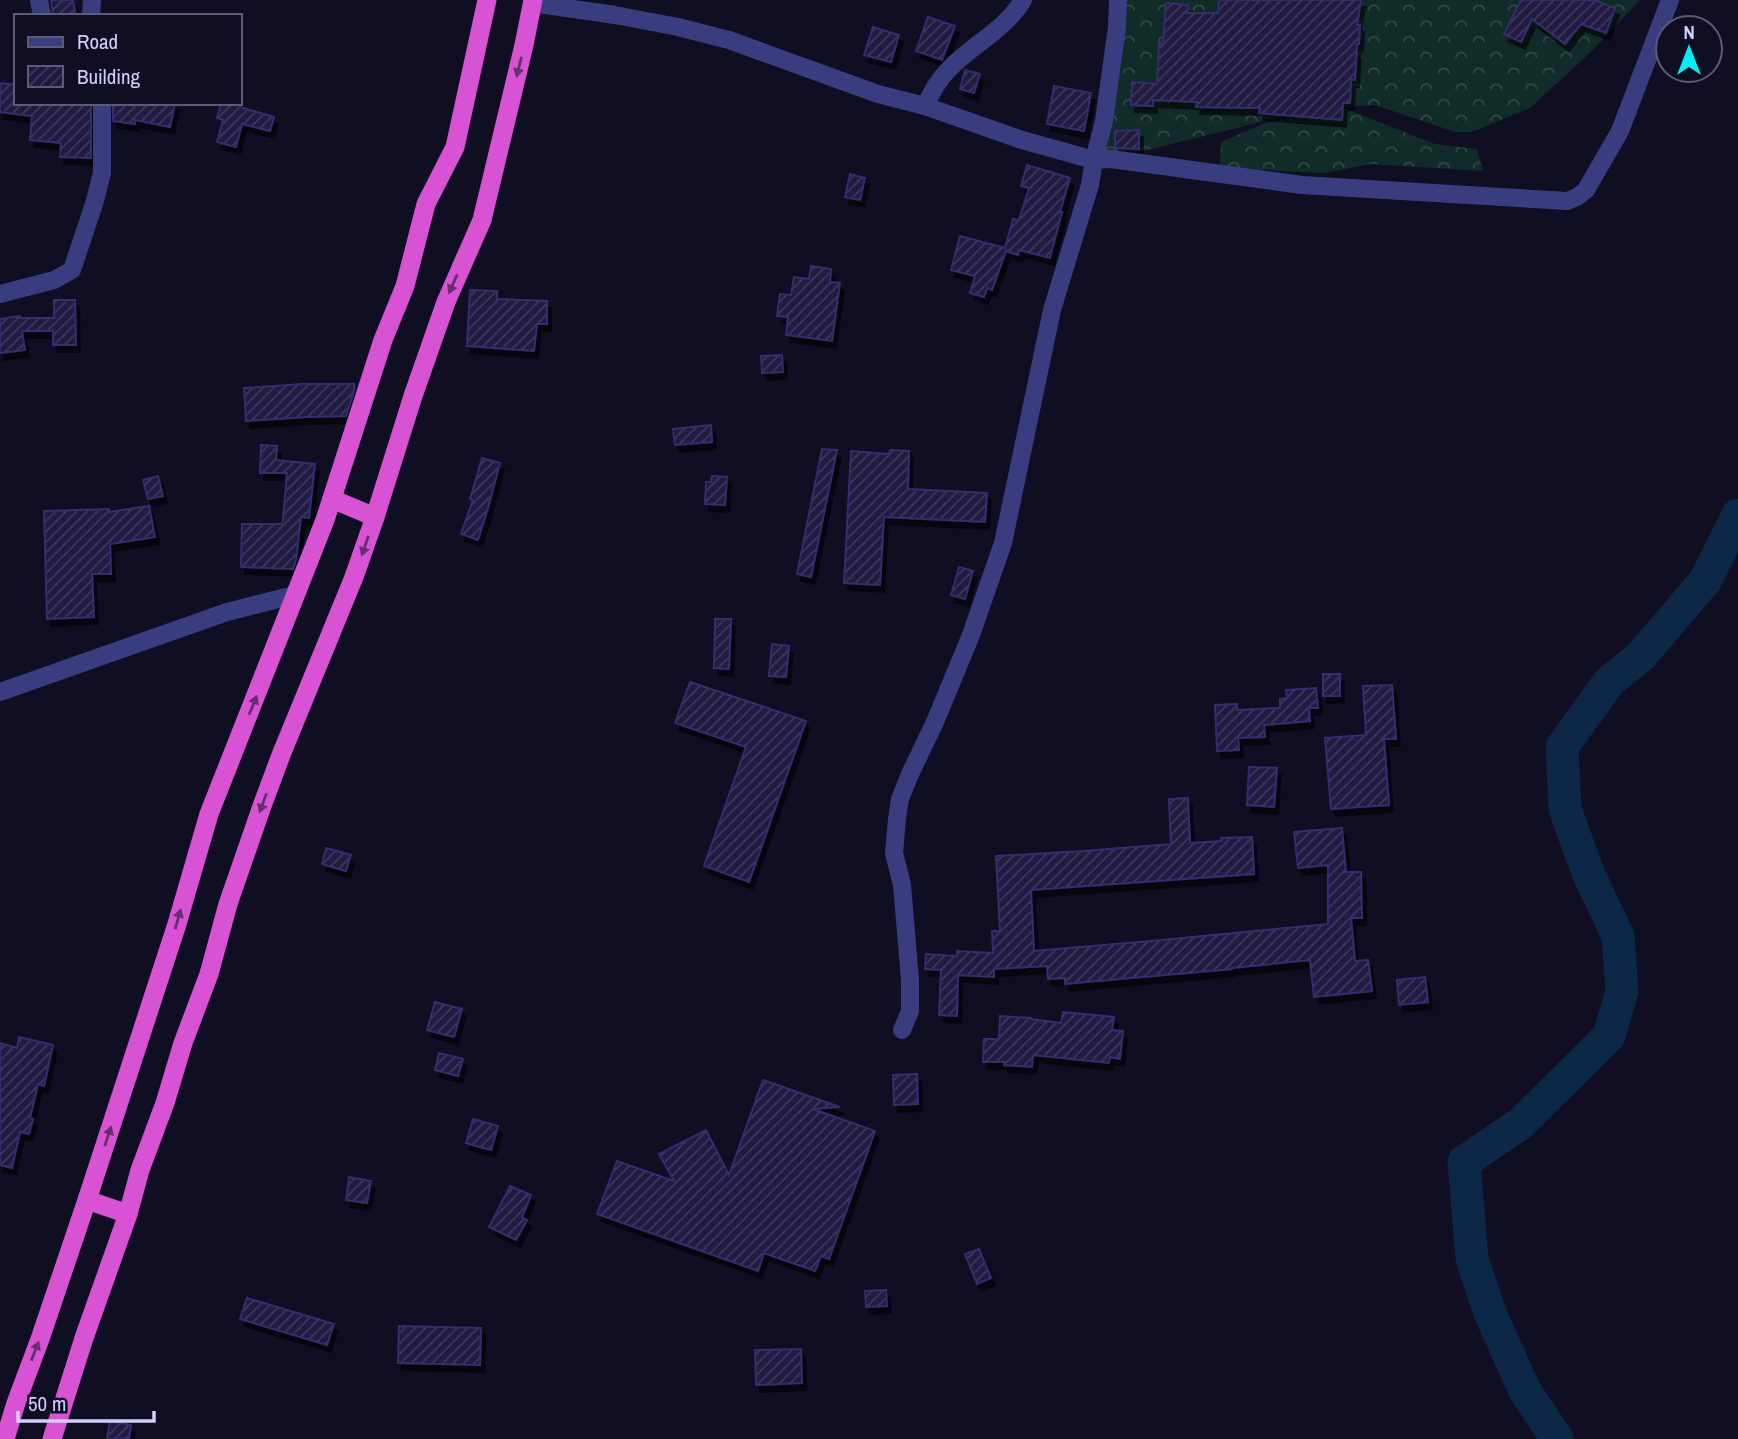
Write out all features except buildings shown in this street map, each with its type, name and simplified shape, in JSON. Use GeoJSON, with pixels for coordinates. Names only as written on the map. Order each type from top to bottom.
{"type":"FeatureCollection","features":[{"type":"Feature","properties":{"kind":"highway"},"geometry":{"type":"LineString","coordinates":[[5,1439],[87,1200],[177,924],[209,814],[325,520],[383,340],[405,286],[426,204],[455,146],[487,0]]}},
{"type":"Feature","properties":{"kind":"highway"},"geometry":{"type":"LineString","coordinates":[[52,1439],[128,1214],[140,1170],[209,974],[228,904],[262,806],[354,577],[446,302],[482,219],[533,2]]}},
{"type":"Feature","properties":{"kind":"highway"},"geometry":{"type":"LineString","coordinates":[[332,499],[375,517]]}},
{"type":"Feature","properties":{"kind":"highway"},"geometry":{"type":"LineString","coordinates":[[87,1200],[128,1214]]}},
{"type":"Feature","properties":{"kind":"street"},"geometry":{"type":"LineString","coordinates":[[925,106],[936,83],[950,68],[1000,28],[1023,0]]}},
{"type":"Feature","properties":{"kind":"street"},"geometry":{"type":"LineString","coordinates":[[902,1030],[910,1011],[910,980],[902,884],[894,853],[900,799],[971,635],[1003,543],[1052,310],[1090,185],[1104,121],[1117,27],[1118,0]]}},
{"type":"Feature","properties":{"kind":"street"},"geometry":{"type":"LineString","coordinates":[[533,2],[678,27],[716,37],[878,94],[925,106],[1022,140],[1094,159],[1302,184],[1567,201],[1586,190],[1620,131],[1670,0]]}},
{"type":"Feature","properties":{"kind":"street"},"geometry":{"type":"LineString","coordinates":[[0,294],[54,281],[72,270],[102,173],[102,105]]}},
{"type":"Feature","properties":{"kind":"street"},"geometry":{"type":"LineString","coordinates":[[0,692],[227,612],[294,595]]}},
{"type":"Feature","properties":{"kind":"green space"},"geometry":{"type":"Polygon","coordinates":[[[1123,0],[1640,0],[1591,52],[1530,108],[1471,132],[1455,132],[1375,105],[1341,107],[1435,144],[1477,149],[1483,171],[1371,164],[1323,173],[1220,168],[1221,142],[1265,123],[1335,108],[1317,108],[1115,158],[1099,155],[1123,0]]]}},
{"type":"Feature","properties":{"kind":"waterway"},"geometry":{"type":"LineString","coordinates":[[1557,1439],[1525,1391],[1490,1313],[1472,1259],[1464,1162],[1520,1124],[1609,1036],[1622,991],[1618,936],[1589,875],[1565,809],[1562,747],[1609,682],[1641,656],[1705,581],[1738,515]]}}]}
